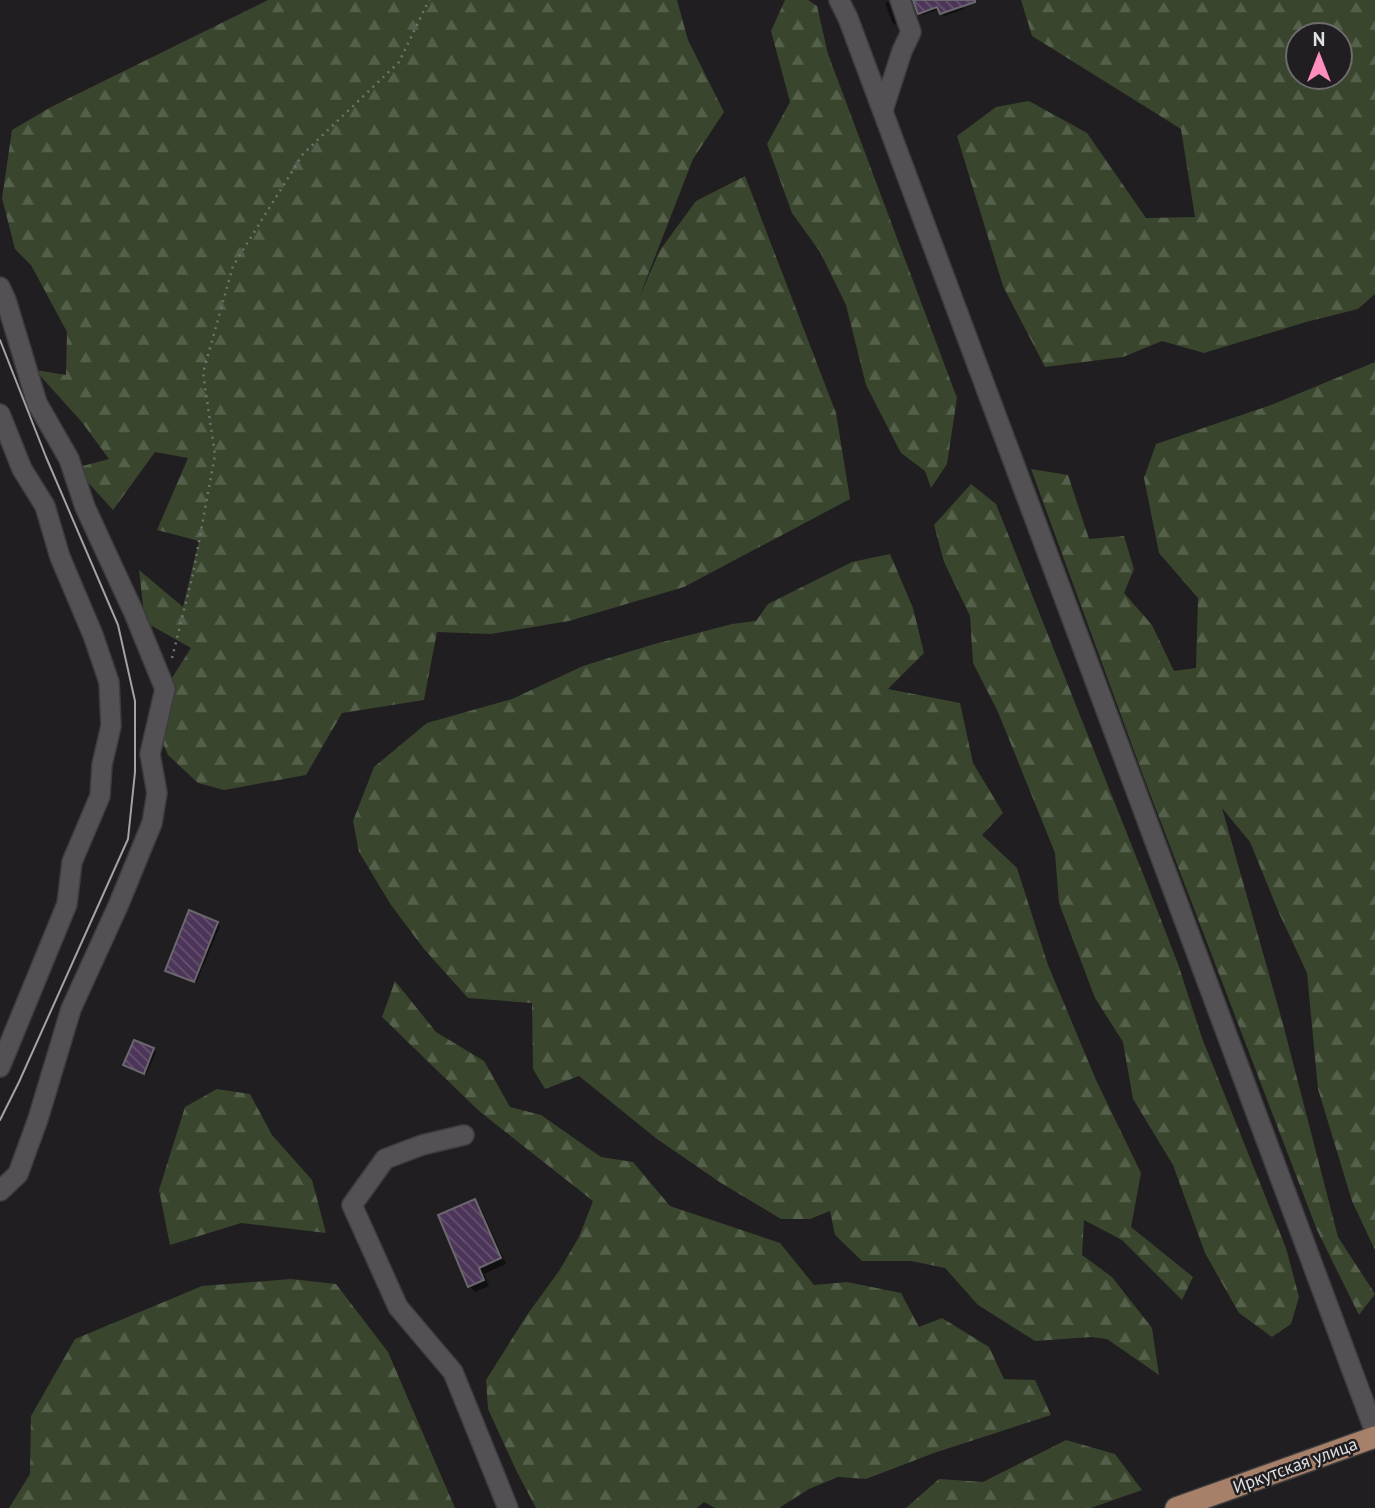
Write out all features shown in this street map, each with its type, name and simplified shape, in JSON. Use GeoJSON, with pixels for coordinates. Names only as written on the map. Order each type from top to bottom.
{"type":"FeatureCollection","features":[{"type":"Feature","properties":{"kind":"main road","name":"Иркутская улица"},"geometry":{"type":"LineString","coordinates":[[1176,1508],[1375,1434]]}},
{"type":"Feature","properties":{"kind":"street"},"geometry":{"type":"LineString","coordinates":[[839,0],[849,18],[1375,1434]]}},
{"type":"Feature","properties":{"kind":"street"},"geometry":{"type":"LineString","coordinates":[[883,110],[911,32],[900,0]]}},
{"type":"Feature","properties":{"kind":"street"},"geometry":{"type":"LineString","coordinates":[[0,287],[37,403],[69,459],[85,506],[165,689],[150,754],[157,793],[152,823],[71,1009],[38,1119],[18,1174],[0,1191]]}},
{"type":"Feature","properties":{"kind":"street"},"geometry":{"type":"LineString","coordinates":[[0,414],[22,469],[45,506],[61,557],[93,635],[109,682],[111,726],[102,765],[100,796],[72,862],[68,904],[0,1067]]}},
{"type":"Feature","properties":{"kind":"street"},"geometry":{"type":"LineString","coordinates":[[464,1135],[422,1145],[384,1159],[352,1205],[398,1307],[453,1373],[508,1508]]}},
{"type":"Feature","properties":{"kind":"path"},"geometry":{"type":"LineString","coordinates":[[165,689],[193,574],[215,455],[203,373],[233,266],[303,154],[399,62],[429,0]]}},
{"type":"Feature","properties":{"kind":"green space"},"geometry":{"type":"Polygon","coordinates":[[[268,0],[677,0],[688,40],[724,112],[693,159],[639,298],[660,250],[696,201],[745,176],[836,413],[850,499],[684,587],[569,621],[491,634],[437,632],[424,700],[342,713],[306,775],[224,790],[198,783],[168,755],[152,720],[165,689],[191,648],[145,622],[139,570],[183,607],[199,541],[157,530],[188,458],[155,452],[113,510],[75,468],[109,459],[81,421],[35,370],[66,375],[67,332],[31,265],[15,249],[2,198],[12,130],[51,107],[268,0]]]}},
{"type":"Feature","properties":{"kind":"green space"},"geometry":{"type":"Polygon","coordinates":[[[785,0],[808,0],[817,6],[828,54],[957,398],[947,464],[931,488],[925,471],[901,453],[866,385],[846,305],[820,252],[792,213],[767,144],[790,102],[771,31],[785,0]]]}},
{"type":"Feature","properties":{"kind":"green space"},"geometry":{"type":"Polygon","coordinates":[[[1021,0],[1375,0],[1375,294],[1358,309],[1204,353],[1162,341],[1123,357],[1045,367],[1003,286],[957,136],[996,107],[1029,101],[1087,133],[1146,218],[1195,217],[1181,129],[1032,36],[1021,0]]]}},
{"type":"Feature","properties":{"kind":"green space"},"geometry":{"type":"Polygon","coordinates":[[[1375,362],[1375,1250],[1352,1201],[1318,1089],[1307,973],[1250,842],[1222,808],[1283,1024],[1338,1237],[1375,1294],[1359,1315],[1317,1230],[1144,778],[1031,469],[1068,475],[1089,539],[1124,536],[1134,569],[1124,593],[1152,625],[1174,671],[1196,668],[1198,598],[1159,553],[1144,478],[1156,444],[1271,405],[1375,362]]]}},
{"type":"Feature","properties":{"kind":"green space"},"geometry":{"type":"Polygon","coordinates":[[[971,484],[996,504],[1147,884],[1178,964],[1202,1038],[1286,1248],[1299,1297],[1291,1324],[1272,1337],[1239,1313],[1205,1253],[1173,1165],[1133,1099],[1123,1042],[1095,998],[1059,903],[1055,853],[998,712],[973,663],[970,616],[944,562],[934,525],[971,484]]]}},
{"type":"Feature","properties":{"kind":"green space"},"geometry":{"type":"Polygon","coordinates":[[[890,554],[913,608],[924,653],[888,689],[960,703],[973,763],[1003,813],[982,835],[1017,868],[1048,965],[1096,1080],[1141,1173],[1131,1227],[1193,1277],[1182,1300],[1122,1240],[1084,1220],[1082,1255],[1112,1277],[1152,1328],[1159,1375],[1107,1339],[1091,1337],[1035,1341],[978,1305],[945,1268],[911,1261],[862,1261],[835,1235],[830,1211],[810,1219],[781,1219],[721,1183],[657,1139],[579,1076],[545,1089],[533,1069],[532,1003],[468,998],[424,949],[391,905],[359,852],[353,821],[374,767],[427,723],[512,699],[583,666],[651,645],[732,624],[756,621],[768,604],[852,562],[890,554]]]}},
{"type":"Feature","properties":{"kind":"green space"},"geometry":{"type":"Polygon","coordinates":[[[395,981],[436,1032],[484,1061],[510,1107],[541,1115],[601,1157],[633,1162],[670,1206],[780,1243],[814,1285],[847,1282],[901,1293],[919,1327],[942,1318],[989,1347],[1004,1379],[1035,1380],[1051,1415],[934,1453],[866,1479],[838,1477],[809,1489],[779,1508],[715,1508],[704,1502],[697,1508],[536,1508],[488,1409],[486,1380],[527,1315],[559,1271],[579,1237],[593,1201],[479,1111],[382,1017],[395,981]]]}},
{"type":"Feature","properties":{"kind":"green space"},"geometry":{"type":"Polygon","coordinates":[[[217,1089],[250,1094],[272,1135],[312,1180],[326,1233],[241,1223],[170,1245],[159,1190],[185,1107],[217,1089]]]}},
{"type":"Feature","properties":{"kind":"green space"},"geometry":{"type":"Polygon","coordinates":[[[291,1279],[336,1284],[388,1352],[455,1508],[9,1508],[30,1474],[31,1416],[75,1339],[202,1286],[291,1279]]]}},
{"type":"Feature","properties":{"kind":"green space"},"geometry":{"type":"Polygon","coordinates":[[[1066,1440],[1115,1454],[1142,1490],[1091,1508],[906,1508],[939,1479],[983,1482],[1066,1440]]]}},
{"type":"Feature","properties":{"kind":"building"},"geometry":{"type":"Polygon","coordinates":[[[913,0],[975,2],[940,14],[937,7],[918,14],[913,0]]]}},
{"type":"Feature","properties":{"kind":"building"},"geometry":{"type":"Polygon","coordinates":[[[189,910],[218,922],[194,982],[165,971],[189,910]]]}},
{"type":"Feature","properties":{"kind":"building"},"geometry":{"type":"Polygon","coordinates":[[[134,1040],[154,1048],[144,1074],[123,1065],[134,1040]]]}},
{"type":"Feature","properties":{"kind":"building"},"geometry":{"type":"Polygon","coordinates":[[[475,1199],[501,1258],[479,1268],[484,1280],[468,1287],[438,1215],[475,1199]]]}},
{"type":"Feature","properties":{"kind":"tram line"},"geometry":{"type":"LineString","coordinates":[[0,340],[46,457],[118,625],[135,701],[135,772],[128,839],[0,1120]]}}]}
